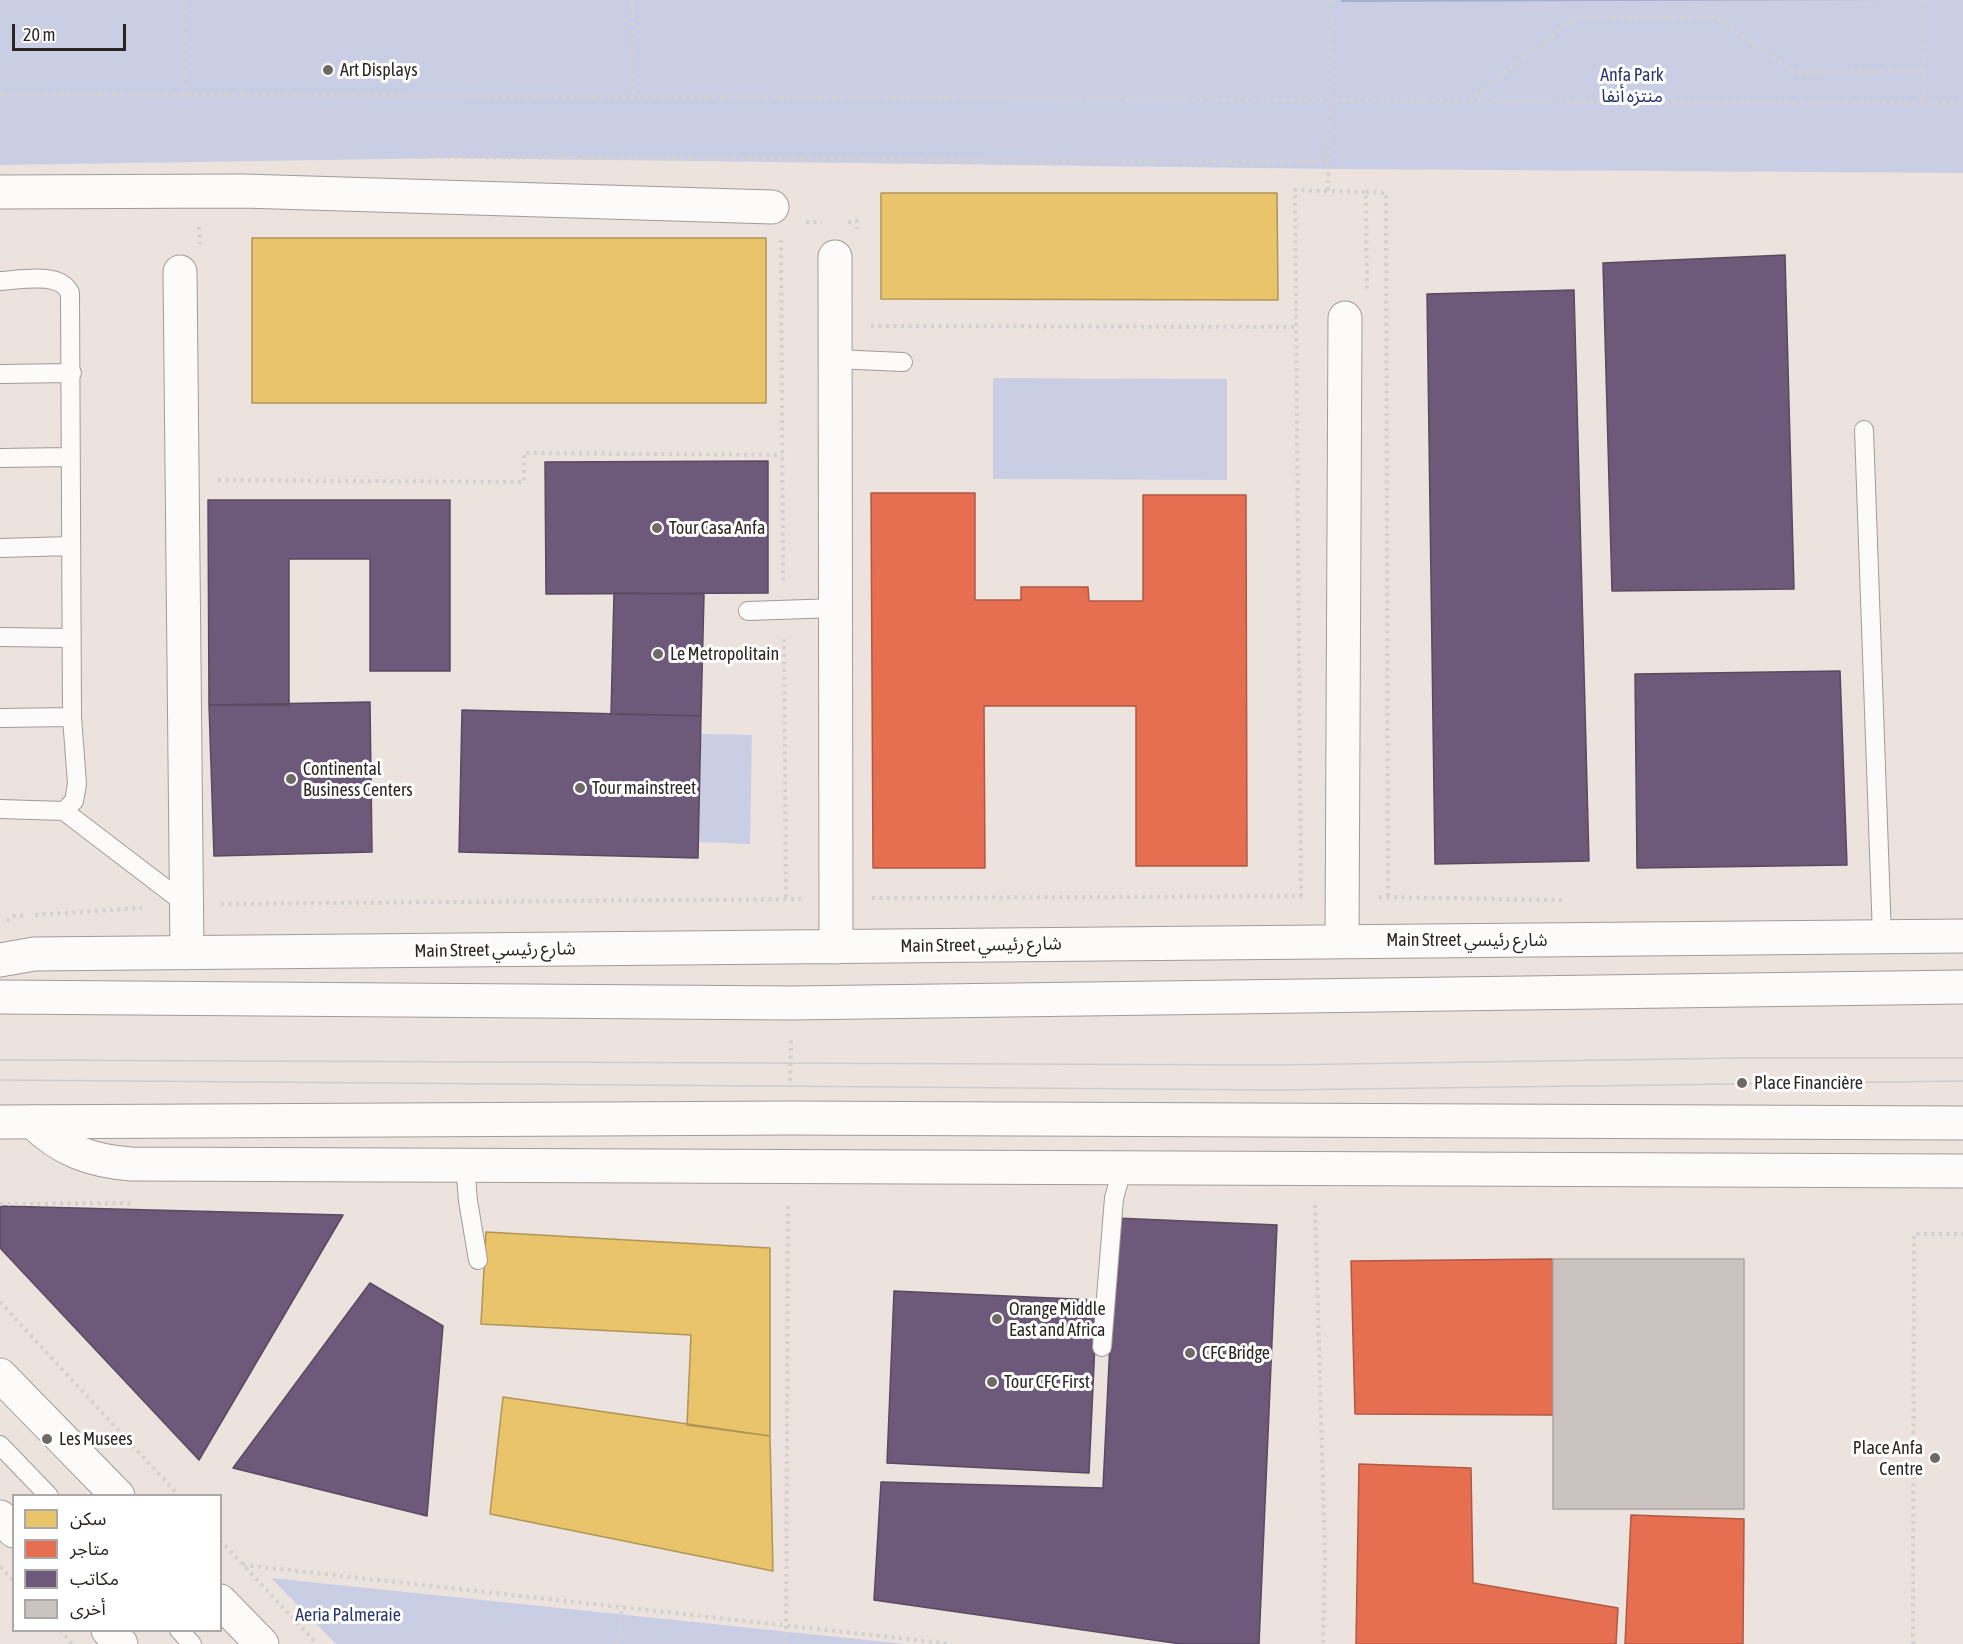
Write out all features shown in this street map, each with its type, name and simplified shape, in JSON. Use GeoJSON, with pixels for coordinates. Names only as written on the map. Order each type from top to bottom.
{"type":"FeatureCollection","features":[{"type":"Feature","properties":{"kind":"street"},"geometry":{"type":"LineString","coordinates":[[0,192],[243,191],[776,220]]}},
{"type":"Feature","properties":{"kind":"street"},"geometry":{"type":"LineString","coordinates":[[835,257],[836,946]]}},
{"type":"Feature","properties":{"kind":"street"},"geometry":{"type":"LineString","coordinates":[[180,273],[188,953]]}},
{"type":"Feature","properties":{"kind":"street"},"geometry":{"type":"LineString","coordinates":[[1342,941],[1345,318]]}},
{"type":"Feature","properties":{"kind":"street","name":"Main Street شارع رئيسي"},"geometry":{"type":"LineString","coordinates":[[0,960],[34,954],[1963,936]]}},
{"type":"Feature","properties":{"kind":"street"},"geometry":{"type":"LineString","coordinates":[[0,997],[792,1003],[1963,987]]}},
{"type":"Feature","properties":{"kind":"street"},"geometry":{"type":"LineString","coordinates":[[0,1122],[789,1118],[1963,1123]]}},
{"type":"Feature","properties":{"kind":"street"},"geometry":{"type":"LineString","coordinates":[[33,1122],[68,1150],[89,1158],[111,1162],[1963,1171]]}},
{"type":"Feature","properties":{"kind":"street"},"geometry":{"type":"LineString","coordinates":[[0,1375],[116,1494]]}},
{"type":"Feature","properties":{"kind":"street"},"geometry":{"type":"LineString","coordinates":[[0,1517],[12,1529]]}},
{"type":"Feature","properties":{"kind":"street"},"geometry":{"type":"LineString","coordinates":[[222,1603],[262,1644]]}},
{"type":"Feature","properties":{"kind":"street"},"geometry":{"type":"LineString","coordinates":[[110,1632],[121,1644]]}},
{"type":"Feature","properties":{"kind":"lane"},"geometry":{"type":"LineString","coordinates":[[0,281],[57,280],[66,285],[70,293],[72,373],[68,457],[70,638],[77,784],[74,801],[64,811]]}},
{"type":"Feature","properties":{"kind":"lane"},"geometry":{"type":"LineString","coordinates":[[835,359],[903,362]]}},
{"type":"Feature","properties":{"kind":"lane"},"geometry":{"type":"LineString","coordinates":[[0,374],[72,373]]}},
{"type":"Feature","properties":{"kind":"lane"},"geometry":{"type":"LineString","coordinates":[[1864,430],[1882,936]]}},
{"type":"Feature","properties":{"kind":"lane"},"geometry":{"type":"LineString","coordinates":[[0,458],[68,457]]}},
{"type":"Feature","properties":{"kind":"lane"},"geometry":{"type":"LineString","coordinates":[[0,548],[70,546]]}},
{"type":"Feature","properties":{"kind":"lane"},"geometry":{"type":"LineString","coordinates":[[748,611],[783,608],[836,608]]}},
{"type":"Feature","properties":{"kind":"lane"},"geometry":{"type":"LineString","coordinates":[[0,637],[70,638]]}},
{"type":"Feature","properties":{"kind":"lane"},"geometry":{"type":"LineString","coordinates":[[0,718],[72,717]]}},
{"type":"Feature","properties":{"kind":"lane"},"geometry":{"type":"LineString","coordinates":[[0,809],[64,811],[187,905]]}},
{"type":"Feature","properties":{"kind":"lane"},"geometry":{"type":"LineString","coordinates":[[465,1165],[468,1201],[478,1260]]}},
{"type":"Feature","properties":{"kind":"lane"},"geometry":{"type":"LineString","coordinates":[[1102,1347],[1114,1198],[1123,1167]]}},
{"type":"Feature","properties":{"kind":"lane"},"geometry":{"type":"LineString","coordinates":[[0,1445],[47,1494]]}},
{"type":"Feature","properties":{"kind":"lane"},"geometry":{"type":"LineString","coordinates":[[181,1632],[192,1644]]}},
{"type":"Feature","properties":{"kind":"path"},"geometry":{"type":"LineString","coordinates":[[185,0],[185,95]]}},
{"type":"Feature","properties":{"kind":"path"},"geometry":{"type":"LineString","coordinates":[[632,0],[633,96]]}},
{"type":"Feature","properties":{"kind":"path"},"geometry":{"type":"LineString","coordinates":[[1328,191],[1331,0]]}},
{"type":"Feature","properties":{"kind":"path"},"geometry":{"type":"LineString","coordinates":[[1923,0],[1923,103]]}},
{"type":"Feature","properties":{"kind":"path"},"geometry":{"type":"LineString","coordinates":[[1468,101],[1575,18],[1717,18],[1795,74],[1923,70]]}},
{"type":"Feature","properties":{"kind":"path"},"geometry":{"type":"LineString","coordinates":[[0,94],[1963,103]]}},
{"type":"Feature","properties":{"kind":"path"},"geometry":{"type":"LineString","coordinates":[[413,157],[1328,162]]}},
{"type":"Feature","properties":{"kind":"path"},"geometry":{"type":"LineString","coordinates":[[1301,896],[1295,190],[1386,193],[1388,897]]}},
{"type":"Feature","properties":{"kind":"path"},"geometry":{"type":"LineString","coordinates":[[1345,318],[1368,318],[1366,192]]}},
{"type":"Feature","properties":{"kind":"path"},"geometry":{"type":"LineString","coordinates":[[776,220],[782,455],[786,899]]}},
{"type":"Feature","properties":{"kind":"path"},"geometry":{"type":"LineString","coordinates":[[870,326],[1297,327]]}},
{"type":"Feature","properties":{"kind":"path"},"geometry":{"type":"LineString","coordinates":[[214,480],[524,482],[524,453],[782,455]]}},
{"type":"Feature","properties":{"kind":"path"},"geometry":{"type":"LineString","coordinates":[[13,916],[187,905],[1343,896]]}},
{"type":"Feature","properties":{"kind":"path"},"geometry":{"type":"LineString","coordinates":[[789,1118],[792,1003]]}},
{"type":"Feature","properties":{"kind":"path"},"geometry":{"type":"LineString","coordinates":[[786,1644],[789,1166]]}},
{"type":"Feature","properties":{"kind":"path"},"geometry":{"type":"LineString","coordinates":[[1314,1168],[1324,1557],[1323,1644]]}},
{"type":"Feature","properties":{"kind":"path"},"geometry":{"type":"LineString","coordinates":[[1913,1644],[1914,1234],[1963,1234]]}},
{"type":"Feature","properties":{"kind":"path"},"geometry":{"type":"LineString","coordinates":[[0,1302],[177,1494]]}},
{"type":"Feature","properties":{"kind":"path"},"geometry":{"type":"LineString","coordinates":[[222,1542],[317,1644]]}},
{"type":"Feature","properties":{"kind":"path"},"geometry":{"type":"LineString","coordinates":[[243,1564],[952,1644]]}},
{"type":"Feature","properties":{"kind":"path"},"geometry":{"type":"LineString","coordinates":[[0,1567],[12,1579]]}},
{"type":"Feature","properties":{"kind":"path"},"geometry":{"type":"LineString","coordinates":[[618,1644],[622,1606]]}},
{"type":"Feature","properties":{"kind":"path"},"geometry":{"type":"LineString","coordinates":[[62,1632],[72,1644]]}},
{"type":"Feature","properties":{"kind":"green space","name":"Anfa Park منتزه أنفا"},"geometry":{"type":"Polygon","coordinates":[[[0,0],[1963,0],[1963,173],[1338,169],[453,158],[0,165],[0,0]]]}},
{"type":"Feature","properties":{"kind":"green space"},"geometry":{"type":"Polygon","coordinates":[[[993,378],[1227,379],[1227,480],[993,479],[993,378]]]}},
{"type":"Feature","properties":{"kind":"green space"},"geometry":{"type":"Polygon","coordinates":[[[701,734],[752,735],[750,844],[699,842],[701,734]]]}},
{"type":"Feature","properties":{"kind":"green space","name":"Aeria Palmeraie"},"geometry":{"type":"Polygon","coordinates":[[[271,1578],[905,1644],[336,1644],[271,1578]]]}},
{"type":"Feature","properties":{"kind":"shaded area"},"geometry":{"type":"Polygon","coordinates":[[[1341,0],[1898,0],[1341,2],[1341,0]]]}},
{"type":"Feature","properties":{"kind":"building: سكن"},"geometry":{"type":"Polygon","coordinates":[[[881,193],[1277,193],[1278,300],[881,299],[881,193]]]}},
{"type":"Feature","properties":{"kind":"building: سكن"},"geometry":{"type":"Polygon","coordinates":[[[252,238],[766,238],[766,403],[252,403],[252,238]]]}},
{"type":"Feature","properties":{"kind":"building: سكن"},"geometry":{"type":"Polygon","coordinates":[[[486,1232],[770,1248],[770,1436],[687,1425],[691,1335],[481,1324],[486,1232]]]}},
{"type":"Feature","properties":{"kind":"building: سكن"},"geometry":{"type":"Polygon","coordinates":[[[503,1397],[770,1436],[773,1571],[490,1514],[503,1397]]]}},
{"type":"Feature","properties":{"kind":"building: متاجر"},"geometry":{"type":"Polygon","coordinates":[[[871,493],[975,493],[975,600],[1021,600],[1021,587],[1088,587],[1089,601],[1143,601],[1143,495],[1246,495],[1247,866],[1136,866],[1136,706],[984,706],[985,868],[873,868],[871,493]]]}},
{"type":"Feature","properties":{"kind":"building: متاجر"},"geometry":{"type":"Polygon","coordinates":[[[1553,1259],[1553,1415],[1355,1414],[1351,1261],[1553,1259]]]}},
{"type":"Feature","properties":{"kind":"building: متاجر"},"geometry":{"type":"Polygon","coordinates":[[[1359,1464],[1471,1468],[1473,1583],[1618,1608],[1616,1644],[1356,1644],[1359,1464]]]}},
{"type":"Feature","properties":{"kind":"building: متاجر"},"geometry":{"type":"Polygon","coordinates":[[[1631,1515],[1744,1519],[1743,1644],[1625,1644],[1631,1515]]]}},
{"type":"Feature","properties":{"kind":"building: مكاتب"},"geometry":{"type":"Polygon","coordinates":[[[1785,255],[1794,589],[1612,591],[1603,263],[1785,255]]]}},
{"type":"Feature","properties":{"kind":"building: مكاتب"},"geometry":{"type":"Polygon","coordinates":[[[1574,290],[1589,861],[1435,864],[1427,294],[1574,290]]]}},
{"type":"Feature","properties":{"kind":"building: مكاتب","name":"Tour Casa Anfa"},"geometry":{"type":"Polygon","coordinates":[[[768,461],[768,593],[546,594],[545,462],[768,461]]]}},
{"type":"Feature","properties":{"kind":"building: مكاتب"},"geometry":{"type":"Polygon","coordinates":[[[208,500],[450,500],[450,671],[370,671],[370,559],[289,559],[289,705],[209,705],[208,500]]]}},
{"type":"Feature","properties":{"kind":"building: مكاتب","name":"Le Metropolitain"},"geometry":{"type":"Polygon","coordinates":[[[614,593],[704,594],[701,716],[611,714],[614,593]]]}},
{"type":"Feature","properties":{"kind":"building: مكاتب"},"geometry":{"type":"Polygon","coordinates":[[[1840,671],[1847,865],[1637,868],[1635,674],[1840,671]]]}},
{"type":"Feature","properties":{"kind":"building: مكاتب","name":"Continental Business Centers"},"geometry":{"type":"Polygon","coordinates":[[[370,702],[372,852],[214,856],[209,705],[370,702]]]}},
{"type":"Feature","properties":{"kind":"building: مكاتب","name":"Tour mainstreet"},"geometry":{"type":"Polygon","coordinates":[[[462,710],[701,716],[698,858],[459,852],[462,710]]]}},
{"type":"Feature","properties":{"kind":"building: مكاتب"},"geometry":{"type":"Polygon","coordinates":[[[0,1206],[343,1215],[199,1460],[0,1248],[0,1206]]]}},
{"type":"Feature","properties":{"kind":"building: مكاتب","name":"CFC Bridge"},"geometry":{"type":"Polygon","coordinates":[[[1116,1218],[1277,1225],[1259,1644],[1181,1644],[874,1600],[881,1482],[1103,1488],[1116,1218]]]}},
{"type":"Feature","properties":{"kind":"building: مكاتب"},"geometry":{"type":"Polygon","coordinates":[[[370,1283],[443,1326],[427,1516],[233,1468],[370,1283]]]}},
{"type":"Feature","properties":{"kind":"building: مكاتب","name":"Tour CFC First"},"geometry":{"type":"Polygon","coordinates":[[[894,1291],[1097,1300],[1089,1473],[887,1463],[894,1291]]]}},
{"type":"Feature","properties":{"kind":"building: أخرى"},"geometry":{"type":"Polygon","coordinates":[[[1553,1259],[1744,1259],[1744,1509],[1553,1509],[1553,1259]]]}},
{"type":"Feature","properties":{"kind":"tram line"},"geometry":{"type":"LineString","coordinates":[[0,1060],[1275,1065],[1743,1058],[1963,1058]]}},
{"type":"Feature","properties":{"kind":"tram line"},"geometry":{"type":"LineString","coordinates":[[0,1080],[1276,1090],[1963,1081]]}},
{"type":"Feature","properties":{"kind":"place","name":"Art Displays"},"geometry":{"type":"Point","coordinates":[328,70]}},
{"type":"Feature","properties":{"kind":"place","name":"Tour Casa Anfa"},"geometry":{"type":"Point","coordinates":[657,528]}},
{"type":"Feature","properties":{"kind":"place","name":"Le Metropolitain"},"geometry":{"type":"Point","coordinates":[658,654]}},
{"type":"Feature","properties":{"kind":"place","name":"Continental Business Centers"},"geometry":{"type":"Point","coordinates":[291,779]}},
{"type":"Feature","properties":{"kind":"place","name":"Tour mainstreet"},"geometry":{"type":"Point","coordinates":[580,788]}},
{"type":"Feature","properties":{"kind":"place","name":"Place Financière"},"geometry":{"type":"Point","coordinates":[1742,1083]}},
{"type":"Feature","properties":{"kind":"place","name":"Orange Middle East and Africa"},"geometry":{"type":"Point","coordinates":[997,1319]}},
{"type":"Feature","properties":{"kind":"place","name":"CFC Bridge"},"geometry":{"type":"Point","coordinates":[1190,1353]}},
{"type":"Feature","properties":{"kind":"place","name":"Tour CFC First"},"geometry":{"type":"Point","coordinates":[992,1382]}},
{"type":"Feature","properties":{"kind":"place","name":"Les Musees"},"geometry":{"type":"Point","coordinates":[47,1439]}},
{"type":"Feature","properties":{"kind":"place","name":"Place Anfa Centre"},"geometry":{"type":"Point","coordinates":[1935,1458]}}]}
